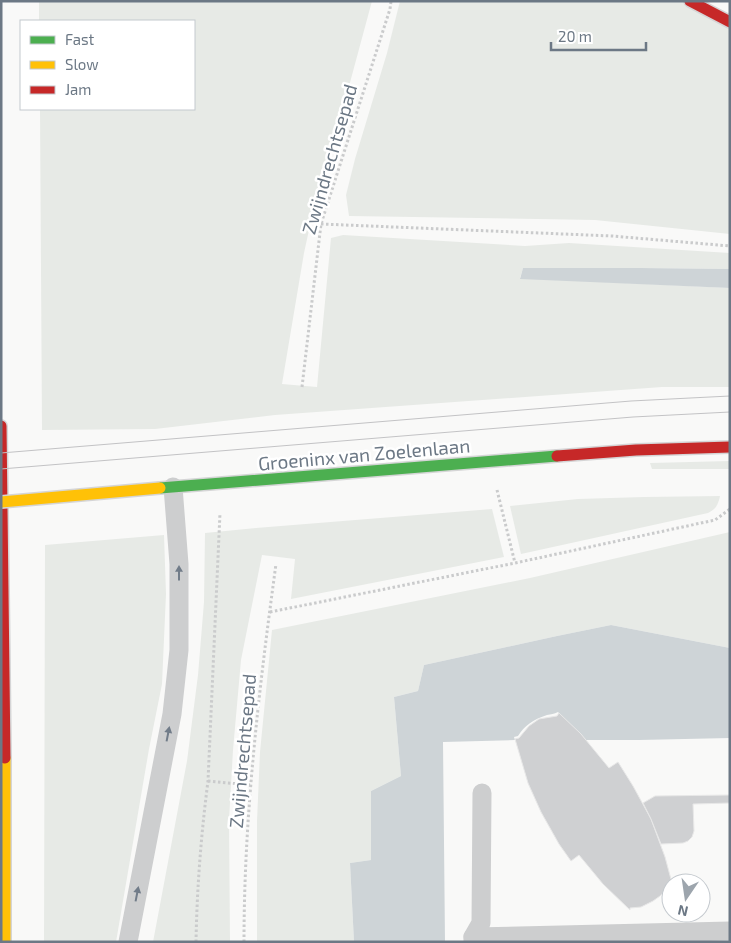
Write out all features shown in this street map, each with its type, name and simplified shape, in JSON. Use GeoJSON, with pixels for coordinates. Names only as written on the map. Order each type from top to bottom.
{"type":"FeatureCollection","features":[{"type":"Feature","properties":{"kind":"main road"},"geometry":{"type":"LineString","coordinates":[[690,1],[730,22]]}},
{"type":"Feature","properties":{"kind":"main road"},"geometry":{"type":"LineString","coordinates":[[1,426],[6,774],[5,942]]}},
{"type":"Feature","properties":{"kind":"main road","name":"Groeninx van Zoelenlaan"},"geometry":{"type":"LineString","coordinates":[[1,502],[636,450],[730,447]]}},
{"type":"Feature","properties":{"kind":"lane"},"geometry":{"type":"LineString","coordinates":[[128,942],[172,714],[179,650],[179,564],[167,487]]}},
{"type":"Feature","properties":{"kind":"lane"},"geometry":{"type":"LineString","coordinates":[[482,792],[481,923],[473,939],[730,931]]}},
{"type":"Feature","properties":{"kind":"path","name":"Zwijndrechtsepad"},"geometry":{"type":"LineString","coordinates":[[302,387],[321,224],[391,1]]}},
{"type":"Feature","properties":{"kind":"path"},"geometry":{"type":"LineString","coordinates":[[321,224],[612,236],[730,246]]}},
{"type":"Feature","properties":{"kind":"path"},"geometry":{"type":"LineString","coordinates":[[497,489],[515,563]]}},
{"type":"Feature","properties":{"kind":"path"},"geometry":{"type":"LineString","coordinates":[[270,612],[515,563],[715,520],[730,508]]}},
{"type":"Feature","properties":{"kind":"path"},"geometry":{"type":"LineString","coordinates":[[196,942],[197,897],[208,781],[220,512]]}},
{"type":"Feature","properties":{"kind":"path","name":"Zwijndrechtsepad"},"geometry":{"type":"LineString","coordinates":[[244,942],[250,785],[276,564]]}},
{"type":"Feature","properties":{"kind":"path"},"geometry":{"type":"LineString","coordinates":[[208,781],[250,785]]}},
{"type":"Feature","properties":{"kind":"shaded area"},"geometry":{"type":"Polygon","coordinates":[[[39,1],[372,1],[312,216],[282,384],[317,387],[331,238],[343,235],[525,246],[569,243],[730,253],[730,269],[523,268],[520,278],[730,288],[730,387],[662,387],[275,415],[155,429],[42,430],[40,110],[195,110],[195,20],[39,20],[39,1]]]}},
{"type":"Feature","properties":{"kind":"shaded area"},"geometry":{"type":"Polygon","coordinates":[[[400,1],[686,1],[730,22],[730,234],[595,220],[349,216],[346,195],[400,1]]]}},
{"type":"Feature","properties":{"kind":"shaded area"},"geometry":{"type":"Polygon","coordinates":[[[523,268],[730,269],[730,288],[520,279],[523,268]]]}},
{"type":"Feature","properties":{"kind":"shaded area"},"geometry":{"type":"Polygon","coordinates":[[[730,461],[730,469],[652,469],[650,463],[730,461]]]}},
{"type":"Feature","properties":{"kind":"shaded area"},"geometry":{"type":"Polygon","coordinates":[[[720,496],[716,506],[708,513],[521,554],[510,506],[578,499],[720,496]]]}},
{"type":"Feature","properties":{"kind":"shaded area"},"geometry":{"type":"Polygon","coordinates":[[[492,509],[504,557],[291,599],[295,559],[262,555],[241,660],[233,750],[229,820],[230,942],[153,942],[187,761],[198,675],[204,602],[205,533],[492,509]]]}},
{"type":"Feature","properties":{"kind":"shaded area"},"geometry":{"type":"Polygon","coordinates":[[[730,532],[730,648],[611,625],[424,665],[418,691],[394,697],[401,776],[371,791],[371,860],[350,863],[354,942],[257,942],[257,821],[260,752],[272,630],[530,578],[730,532]]]}},
{"type":"Feature","properties":{"kind":"shaded area"},"geometry":{"type":"Polygon","coordinates":[[[164,535],[166,594],[162,684],[116,942],[44,942],[45,545],[164,535]]]}},
{"type":"Feature","properties":{"kind":"shaded area"},"geometry":{"type":"Polygon","coordinates":[[[611,625],[730,648],[730,738],[586,740],[558,712],[530,723],[518,736],[514,737],[515,740],[443,742],[445,942],[354,942],[350,863],[371,860],[371,791],[401,776],[394,697],[418,691],[424,665],[611,625]]]}},
{"type":"Feature","properties":{"kind":"building"},"geometry":{"type":"Polygon","coordinates":[[[559,713],[581,734],[609,768],[618,762],[651,819],[669,873],[661,873],[661,895],[641,907],[630,908],[630,910],[603,884],[579,855],[571,861],[541,812],[528,783],[515,739],[519,738],[529,726],[539,719],[557,716],[559,713]]]}},
{"type":"Feature","properties":{"kind":"building"},"geometry":{"type":"Polygon","coordinates":[[[730,795],[730,803],[693,804],[694,831],[692,837],[683,843],[661,844],[643,803],[655,796],[730,795]]]}},
{"type":"Feature","properties":{"kind":"tram line"},"geometry":{"type":"LineString","coordinates":[[1,453],[631,401],[730,396]]}},
{"type":"Feature","properties":{"kind":"tram line"},"geometry":{"type":"LineString","coordinates":[[1,469],[633,417],[730,412]]}},
{"type":"Feature","properties":{"kind":"traffic: fast"},"geometry":{"type":"LineString","coordinates":[[160,488],[557,456]]}},
{"type":"Feature","properties":{"kind":"traffic: slow"},"geometry":{"type":"LineString","coordinates":[[1,502],[160,488]]}},
{"type":"Feature","properties":{"kind":"traffic: slow"},"geometry":{"type":"LineString","coordinates":[[5,758],[5,942]]}},
{"type":"Feature","properties":{"kind":"traffic: jam"},"geometry":{"type":"LineString","coordinates":[[690,1],[730,22]]}},
{"type":"Feature","properties":{"kind":"traffic: jam"},"geometry":{"type":"LineString","coordinates":[[1,426],[5,758]]}},
{"type":"Feature","properties":{"kind":"traffic: jam"},"geometry":{"type":"LineString","coordinates":[[557,456],[636,450],[730,447]]}}]}
